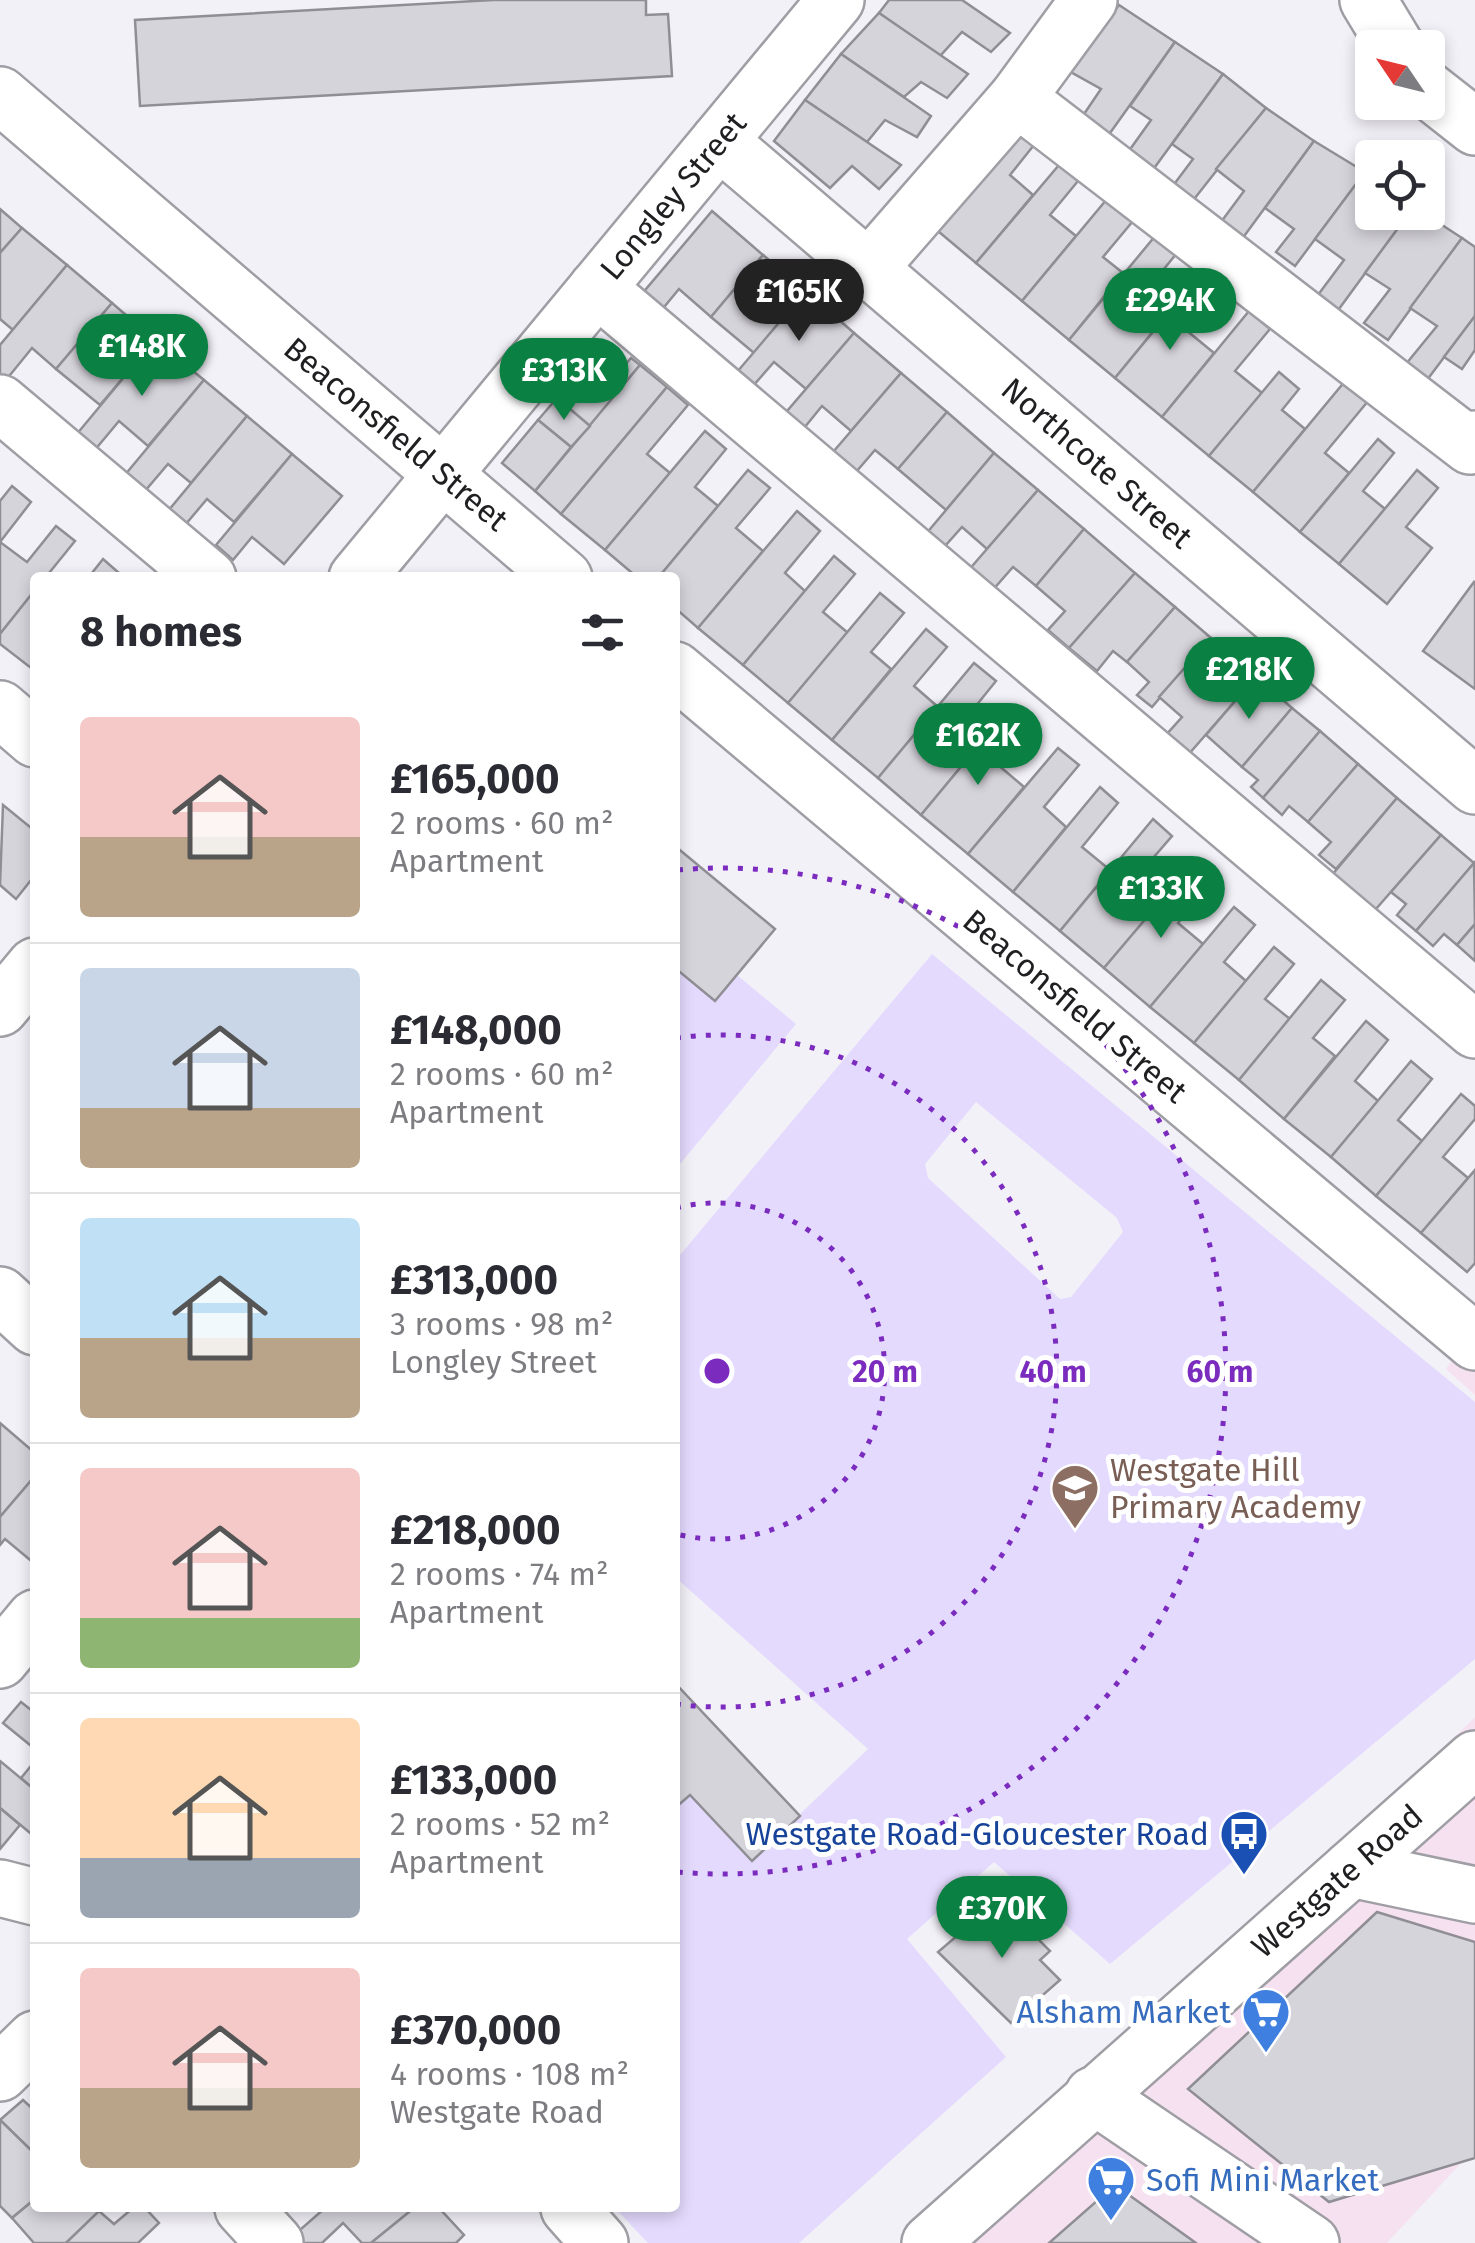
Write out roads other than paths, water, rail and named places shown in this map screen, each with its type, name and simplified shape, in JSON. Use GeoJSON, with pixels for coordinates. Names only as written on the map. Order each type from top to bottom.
{"type":"FeatureCollection","features":[{"type":"Feature","properties":{"kind":"street","name":"Longley Street"},"geometry":{"type":"LineString","coordinates":[[363,572],[836,0]]}},
{"type":"Feature","properties":{"kind":"street"},"geometry":{"type":"LineString","coordinates":[[870,268],[1016,98],[1090,0]]}},
{"type":"Feature","properties":{"kind":"street"},"geometry":{"type":"LineString","coordinates":[[1368,0],[1386,30]]}},
{"type":"Feature","properties":{"kind":"street","name":"Beaconsfield Street"},"geometry":{"type":"LineString","coordinates":[[0,95],[557,572]]}},
{"type":"Feature","properties":{"kind":"street"},"geometry":{"type":"LineString","coordinates":[[1016,98],[1473,445]]}},
{"type":"Feature","properties":{"kind":"street"},"geometry":{"type":"LineString","coordinates":[[1445,103],[1475,127]]}},
{"type":"Feature","properties":{"kind":"street","name":"Northcote Street"},"geometry":{"type":"LineString","coordinates":[[719,141],[1475,786]]}},
{"type":"Feature","properties":{"kind":"street"},"geometry":{"type":"LineString","coordinates":[[596,288],[1475,1030]]}},
{"type":"Feature","properties":{"kind":"street"},"geometry":{"type":"LineString","coordinates":[[0,403],[201,572]]}},
{"type":"Feature","properties":{"kind":"street","name":"Beaconsfield Street"},"geometry":{"type":"LineString","coordinates":[[680,674],[1475,1342]]}},
{"type":"Feature","properties":{"kind":"street"},"geometry":{"type":"LineString","coordinates":[[0,709],[30,735]]}},
{"type":"Feature","properties":{"kind":"street"},"geometry":{"type":"LineString","coordinates":[[0,1294],[30,1322]]}},
{"type":"Feature","properties":{"kind":"street","name":"Westgate Road"},"geometry":{"type":"LineString","coordinates":[[930,2243],[1475,1758]]}},
{"type":"Feature","properties":{"kind":"street"},"geometry":{"type":"LineString","coordinates":[[1351,1868],[1475,1894]]}},
{"type":"Feature","properties":{"kind":"street"},"geometry":{"type":"LineString","coordinates":[[0,1888],[30,1896]]}},
{"type":"Feature","properties":{"kind":"street"},"geometry":{"type":"LineString","coordinates":[[0,2072],[30,2043]]}},
{"type":"Feature","properties":{"kind":"street"},"geometry":{"type":"LineString","coordinates":[[1093,2095],[1311,2243]]}},
{"type":"Feature","properties":{"kind":"street"},"geometry":{"type":"LineString","coordinates":[[247,2212],[275,2243]]}},
{"type":"Feature","properties":{"kind":"street"},"geometry":{"type":"LineString","coordinates":[[573,2212],[600,2243]]}},
{"type":"Feature","properties":{"kind":"place","name":"Westgate Hill Primary Academy"},"geometry":{"type":"Point","coordinates":[1075,1530]}},
{"type":"Feature","properties":{"kind":"place","name":"Westgate Road-Gloucester Road"},"geometry":{"type":"Point","coordinates":[1244,1876]}},
{"type":"Feature","properties":{"kind":"place","name":"Alsham Market"},"geometry":{"type":"Point","coordinates":[1266,2054]}},
{"type":"Feature","properties":{"kind":"place","name":"Sofi Mini Market"},"geometry":{"type":"Point","coordinates":[1111,2222]}}]}
